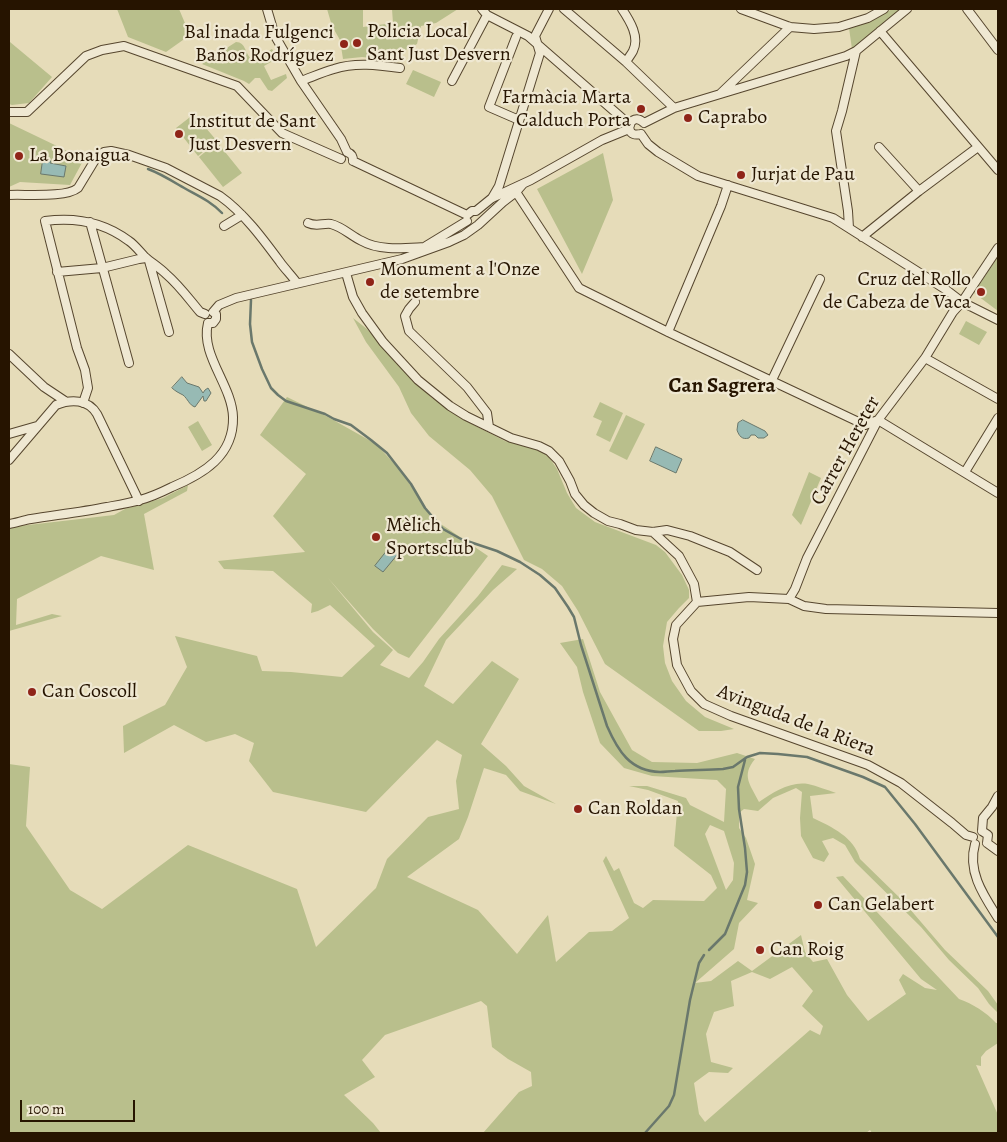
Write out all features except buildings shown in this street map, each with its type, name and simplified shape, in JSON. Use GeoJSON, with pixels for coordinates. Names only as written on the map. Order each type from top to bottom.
{"type":"FeatureCollection","features":[{"type":"Feature","properties":{"kind":"street"},"geometry":{"type":"LineString","coordinates":[[267,9],[275,36],[301,81],[341,139],[347,152],[353,157],[352,161]]}},
{"type":"Feature","properties":{"kind":"street"},"geometry":{"type":"LineString","coordinates":[[492,198],[499,186],[540,53],[535,36],[549,9]]}},
{"type":"Feature","properties":{"kind":"street"},"geometry":{"type":"LineString","coordinates":[[564,9],[626,62],[674,108]]}},
{"type":"Feature","properties":{"kind":"street"},"geometry":{"type":"LineString","coordinates":[[622,9],[630,22],[636,38],[634,51],[626,62]]}},
{"type":"Feature","properties":{"kind":"street"},"geometry":{"type":"LineString","coordinates":[[742,9],[790,27],[814,29],[839,27],[868,18],[884,9]]}},
{"type":"Feature","properties":{"kind":"street"},"geometry":{"type":"LineString","coordinates":[[644,123],[674,108],[856,52],[907,9]]}},
{"type":"Feature","properties":{"kind":"street"},"geometry":{"type":"LineString","coordinates":[[967,9],[997,45]]}},
{"type":"Feature","properties":{"kind":"street"},"geometry":{"type":"LineString","coordinates":[[414,254],[467,218],[469,212],[476,210],[492,198],[629,127],[632,121],[636,119],[641,120],[645,127],[641,134],[633,134],[629,127],[528,36],[484,12],[452,81]]}},
{"type":"Feature","properties":{"kind":"street"},"geometry":{"type":"LineString","coordinates":[[721,94],[790,27]]}},
{"type":"Feature","properties":{"kind":"street"},"geometry":{"type":"LineString","coordinates":[[880,31],[998,170]]}},
{"type":"Feature","properties":{"kind":"street"},"geometry":{"type":"LineString","coordinates":[[516,37],[489,107],[519,120]]}},
{"type":"Feature","properties":{"kind":"street"},"geometry":{"type":"LineString","coordinates":[[9,112],[27,112],[86,56],[102,50],[124,46],[237,86],[282,133],[341,159],[344,164],[347,165],[352,161]]}},
{"type":"Feature","properties":{"kind":"street"},"geometry":{"type":"LineString","coordinates":[[849,228],[836,131],[856,52]]}},
{"type":"Feature","properties":{"kind":"street"},"geometry":{"type":"LineString","coordinates":[[301,81],[335,68],[354,65],[400,68]]}},
{"type":"Feature","properties":{"kind":"street"},"geometry":{"type":"LineString","coordinates":[[641,134],[648,144],[658,152],[698,176],[833,218],[962,302],[998,320]]}},
{"type":"Feature","properties":{"kind":"street"},"geometry":{"type":"LineString","coordinates":[[879,147],[918,191]]}},
{"type":"Feature","properties":{"kind":"street"},"geometry":{"type":"LineString","coordinates":[[862,237],[918,191],[978,147]]}},
{"type":"Feature","properties":{"kind":"street"},"geometry":{"type":"LineString","coordinates":[[9,195],[58,194],[74,191],[78,188],[101,153],[111,151],[129,155],[181,175],[228,202],[263,239],[297,284]]}},
{"type":"Feature","properties":{"kind":"street"},"geometry":{"type":"LineString","coordinates":[[341,159],[342,154],[347,152]]}},
{"type":"Feature","properties":{"kind":"street"},"geometry":{"type":"LineString","coordinates":[[126,164],[129,155]]}},
{"type":"Feature","properties":{"kind":"street"},"geometry":{"type":"LineString","coordinates":[[352,161],[467,218],[469,224],[474,226],[480,223]]}},
{"type":"Feature","properties":{"kind":"street"},"geometry":{"type":"LineString","coordinates":[[209,313],[219,305],[236,298],[402,259],[458,238],[480,223],[516,192],[522,184]]}},
{"type":"Feature","properties":{"kind":"street"},"geometry":{"type":"LineString","coordinates":[[668,332],[728,185]]}},
{"type":"Feature","properties":{"kind":"street"},"geometry":{"type":"LineString","coordinates":[[516,192],[579,288],[865,425],[878,420],[998,493]]}},
{"type":"Feature","properties":{"kind":"street"},"geometry":{"type":"LineString","coordinates":[[476,210],[481,214],[480,223]]}},
{"type":"Feature","properties":{"kind":"street"},"geometry":{"type":"LineString","coordinates":[[224,226],[242,216]]}},
{"type":"Feature","properties":{"kind":"street"},"geometry":{"type":"LineString","coordinates":[[9,524],[153,496],[191,479],[211,466],[224,450],[232,432],[232,405],[208,348],[206,330],[208,323],[216,320],[216,315],[200,312],[167,274],[147,259],[129,241],[111,230],[90,222],[63,220],[44,222],[77,348],[85,370],[88,388],[83,402]]}},
{"type":"Feature","properties":{"kind":"street"},"geometry":{"type":"LineString","coordinates":[[90,222],[129,363]]}},
{"type":"Feature","properties":{"kind":"street"},"geometry":{"type":"LineString","coordinates":[[308,224],[314,226],[330,224],[345,230],[360,241],[368,244],[397,248],[424,248]]}},
{"type":"Feature","properties":{"kind":"street","name":"Carrer Hereter"},"geometry":{"type":"LineString","coordinates":[[789,599],[807,558],[878,420],[925,358],[953,312],[962,302],[998,248]]}},
{"type":"Feature","properties":{"kind":"street"},"geometry":{"type":"LineString","coordinates":[[57,272],[102,268],[139,259],[147,259]]}},
{"type":"Feature","properties":{"kind":"street"},"geometry":{"type":"LineString","coordinates":[[147,259],[169,332]]}},
{"type":"Feature","properties":{"kind":"street"},"geometry":{"type":"LineString","coordinates":[[346,273],[353,297],[362,313],[418,380],[450,406],[488,427],[511,438],[549,451],[559,461],[575,494],[594,513],[608,521],[636,530],[653,532],[667,530],[690,536],[730,552],[756,570]]}},
{"type":"Feature","properties":{"kind":"street"},"geometry":{"type":"LineString","coordinates":[[772,380],[820,279]]}},
{"type":"Feature","properties":{"kind":"street"},"geometry":{"type":"LineString","coordinates":[[415,302],[406,316],[409,331],[467,386],[487,413],[488,427]]}},
{"type":"Feature","properties":{"kind":"street"},"geometry":{"type":"LineString","coordinates":[[9,354],[44,387],[65,401]]}},
{"type":"Feature","properties":{"kind":"street"},"geometry":{"type":"LineString","coordinates":[[925,358],[998,400]]}},
{"type":"Feature","properties":{"kind":"street"},"geometry":{"type":"LineString","coordinates":[[9,460],[56,404],[65,401],[83,402],[94,408],[139,500]]}},
{"type":"Feature","properties":{"kind":"street"},"geometry":{"type":"LineString","coordinates":[[965,472],[998,418]]}},
{"type":"Feature","properties":{"kind":"street"},"geometry":{"type":"LineString","coordinates":[[9,434],[37,426]]}},
{"type":"Feature","properties":{"kind":"street"},"geometry":{"type":"LineString","coordinates":[[653,532],[679,556],[694,584],[697,602],[748,597],[789,599],[804,606],[826,609],[998,613]]}},
{"type":"Feature","properties":{"kind":"street","name":"Avinguda de la Riera"},"geometry":{"type":"LineString","coordinates":[[697,602],[676,625],[673,639],[677,665],[691,691],[704,704],[731,716],[868,766],[901,783],[974,841]]}},
{"type":"Feature","properties":{"kind":"street"},"geometry":{"type":"LineString","coordinates":[[982,831],[983,818],[998,796]]}},
{"type":"Feature","properties":{"kind":"street"},"geometry":{"type":"LineString","coordinates":[[974,841],[983,846],[987,843],[988,836],[982,831],[975,832],[974,841],[973,853],[977,882],[998,918]]}},
{"type":"Feature","properties":{"kind":"street"},"geometry":{"type":"LineString","coordinates":[[987,843],[998,850]]}},
{"type":"Feature","properties":{"kind":"green space"},"geometry":{"type":"Polygon","coordinates":[[[117,9],[179,9],[190,35],[166,52],[128,37],[117,9]]]}},
{"type":"Feature","properties":{"kind":"green space"},"geometry":{"type":"Polygon","coordinates":[[[327,9],[363,9],[363,27],[393,23],[392,9],[458,9],[436,23],[421,26],[417,44],[394,56],[393,60],[362,57],[343,59],[340,40],[332,26],[327,9]]]}},
{"type":"Feature","properties":{"kind":"green space"},"geometry":{"type":"Polygon","coordinates":[[[892,9],[901,10],[852,49],[849,28],[874,19],[892,9]]]}},
{"type":"Feature","properties":{"kind":"green space"},"geometry":{"type":"Polygon","coordinates":[[[10,42],[52,77],[29,103],[9,104],[10,42]]]}},
{"type":"Feature","properties":{"kind":"green space"},"geometry":{"type":"Polygon","coordinates":[[[236,42],[244,46],[252,60],[272,49],[278,58],[264,66],[271,80],[286,74],[287,78],[272,91],[268,90],[260,78],[255,78],[249,84],[202,64],[236,42]]]}},
{"type":"Feature","properties":{"kind":"green space"},"geometry":{"type":"Polygon","coordinates":[[[413,70],[441,82],[434,97],[406,84],[413,70]]]}},
{"type":"Feature","properties":{"kind":"green space"},"geometry":{"type":"Polygon","coordinates":[[[194,114],[217,141],[198,156],[176,128],[194,114]]]}},
{"type":"Feature","properties":{"kind":"green space"},"geometry":{"type":"Polygon","coordinates":[[[9,123],[84,159],[70,185],[20,182],[9,187],[9,123]]]}},
{"type":"Feature","properties":{"kind":"green space"},"geometry":{"type":"Polygon","coordinates":[[[217,142],[242,173],[223,187],[199,157],[217,142]]]}},
{"type":"Feature","properties":{"kind":"green space"},"geometry":{"type":"Polygon","coordinates":[[[603,153],[613,200],[582,274],[537,189],[603,153]]]}},
{"type":"Feature","properties":{"kind":"green space"},"geometry":{"type":"Polygon","coordinates":[[[998,256],[998,311],[974,293],[998,256]]]}},
{"type":"Feature","properties":{"kind":"green space"},"geometry":{"type":"Polygon","coordinates":[[[353,318],[367,329],[410,377],[432,398],[466,421],[505,441],[541,451],[549,457],[576,508],[595,522],[656,545],[665,552],[682,575],[689,590],[689,598],[667,622],[663,646],[665,663],[672,681],[686,701],[705,717],[734,729],[699,731],[605,664],[578,611],[562,586],[542,569],[524,560],[492,496],[470,470],[429,436],[411,413],[399,387],[366,342],[353,318]]]}},
{"type":"Feature","properties":{"kind":"green space"},"geometry":{"type":"Polygon","coordinates":[[[966,321],[987,332],[979,345],[959,334],[966,321]]]}},
{"type":"Feature","properties":{"kind":"green space"},"geometry":{"type":"Polygon","coordinates":[[[287,397],[328,417],[376,444],[401,471],[432,518],[488,556],[409,658],[398,653],[373,629],[328,578],[373,632],[393,650],[380,665],[409,678],[439,639],[478,596],[502,565],[517,569],[493,590],[446,640],[424,686],[453,704],[492,661],[519,679],[481,744],[506,766],[524,786],[556,804],[520,791],[506,775],[484,768],[459,839],[407,877],[478,910],[517,954],[548,915],[556,962],[589,932],[612,931],[629,918],[603,861],[606,856],[614,871],[619,868],[634,903],[643,908],[653,900],[704,901],[717,888],[711,875],[674,846],[678,801],[648,790],[629,786],[647,786],[686,798],[690,805],[724,822],[726,789],[717,780],[652,776],[624,768],[600,743],[577,667],[560,643],[583,639],[600,692],[632,750],[652,762],[697,763],[737,753],[755,759],[748,770],[748,780],[759,802],[776,791],[795,784],[808,784],[836,793],[810,796],[813,818],[835,829],[848,839],[857,851],[860,859],[903,901],[945,950],[988,991],[998,1005],[998,1013],[978,988],[949,960],[921,927],[855,862],[845,845],[833,838],[822,841],[829,854],[824,862],[813,858],[801,836],[802,792],[796,788],[773,798],[758,811],[744,809],[739,813],[739,828],[746,838],[755,864],[747,900],[758,903],[739,923],[734,949],[695,983],[711,981],[738,961],[752,971],[801,935],[805,952],[813,962],[827,959],[847,995],[868,1021],[906,994],[899,980],[903,974],[925,988],[937,990],[921,979],[836,877],[843,876],[959,999],[979,1009],[998,1023],[998,1043],[981,1057],[981,1066],[976,1065],[998,1115],[998,1133],[872,1133],[870,1130],[866,1133],[483,1133],[519,1092],[532,1086],[531,1072],[492,1047],[487,1006],[481,1001],[385,1035],[362,1060],[375,1077],[344,1095],[381,1133],[9,1133],[9,764],[30,767],[26,826],[70,890],[102,909],[188,845],[297,889],[316,947],[376,888],[387,859],[428,817],[459,809],[456,781],[462,755],[437,740],[366,812],[273,792],[249,761],[254,743],[235,734],[206,742],[174,725],[124,753],[123,726],[165,705],[187,667],[175,636],[257,656],[262,671],[342,677],[375,646],[330,605],[311,613],[312,604],[273,571],[224,569],[218,561],[305,552],[273,516],[306,474],[260,435],[287,397]],[[710,825],[705,834],[726,890],[733,880],[734,863],[724,831],[710,825]],[[792,967],[770,979],[752,972],[731,981],[734,1006],[714,1012],[706,1034],[711,1062],[733,1068],[728,1073],[709,1072],[694,1083],[699,1114],[705,1122],[810,1030],[820,1035],[823,1026],[802,1006],[813,991],[792,967]]]}},
{"type":"Feature","properties":{"kind":"green space"},"geometry":{"type":"Polygon","coordinates":[[[600,402],[623,413],[610,442],[596,435],[602,421],[593,417],[600,402]]]}},
{"type":"Feature","properties":{"kind":"green space"},"geometry":{"type":"Polygon","coordinates":[[[626,415],[645,424],[627,460],[609,451],[626,415]]]}},
{"type":"Feature","properties":{"kind":"green space"},"geometry":{"type":"Polygon","coordinates":[[[198,421],[212,445],[202,451],[188,427],[198,421]]]}},
{"type":"Feature","properties":{"kind":"green space"},"geometry":{"type":"Polygon","coordinates":[[[809,472],[821,478],[801,525],[792,515],[809,472]]]}},
{"type":"Feature","properties":{"kind":"green space"},"geometry":{"type":"Polygon","coordinates":[[[188,485],[187,491],[144,514],[154,570],[101,556],[17,599],[16,625],[52,614],[62,616],[9,631],[9,528],[114,515],[125,509],[163,498],[188,485]]]}},
{"type":"Feature","properties":{"kind":"water"},"geometry":{"type":"Polygon","coordinates":[[[43,160],[66,166],[64,177],[41,174],[43,160]]]}},
{"type":"Feature","properties":{"kind":"water"},"geometry":{"type":"Polygon","coordinates":[[[182,377],[187,383],[199,387],[203,393],[208,388],[211,393],[206,401],[204,401],[203,396],[195,407],[183,395],[172,388],[182,377]]]}},
{"type":"Feature","properties":{"kind":"water"},"geometry":{"type":"Polygon","coordinates":[[[743,420],[765,431],[768,435],[764,438],[751,435],[749,438],[743,438],[737,430],[738,423],[743,420]]]}},
{"type":"Feature","properties":{"kind":"water"},"geometry":{"type":"Polygon","coordinates":[[[656,447],[682,459],[676,473],[650,461],[656,447]]]}},
{"type":"Feature","properties":{"kind":"water"},"geometry":{"type":"Polygon","coordinates":[[[394,542],[402,549],[383,572],[375,566],[394,542]]]}},
{"type":"Feature","properties":{"kind":"waterway"},"geometry":{"type":"LineString","coordinates":[[148,169],[202,198],[222,213]]}},
{"type":"Feature","properties":{"kind":"waterway"},"geometry":{"type":"LineString","coordinates":[[251,300],[250,324],[252,342],[271,388],[278,395],[286,401],[351,425],[387,453],[411,484],[425,508],[443,529],[461,539],[497,551],[520,562],[555,588],[574,617],[607,726],[616,744],[633,764],[650,771],[660,772],[723,769],[733,767],[747,757],[760,753],[778,754],[807,757],[885,787],[915,824],[998,937]]}},
{"type":"Feature","properties":{"kind":"waterway"},"geometry":{"type":"LineString","coordinates":[[709,950],[725,934],[745,885],[747,872],[738,787],[745,760]]}},
{"type":"Feature","properties":{"kind":"waterway"},"geometry":{"type":"LineString","coordinates":[[645,1133],[669,1106],[674,1095],[690,1000],[699,963],[704,955]]}},
{"type":"Feature","properties":{"kind":"place","name":"Policia Local Sant Just Desvern"},"geometry":{"type":"Point","coordinates":[357,43]}},
{"type":"Feature","properties":{"kind":"place","name":"Bal inada Fulgenci Baños Rodríguez"},"geometry":{"type":"Point","coordinates":[344,44]}},
{"type":"Feature","properties":{"kind":"place","name":"Farmàcia Marta Calduch Porta"},"geometry":{"type":"Point","coordinates":[641,109]}},
{"type":"Feature","properties":{"kind":"place","name":"Caprabo"},"geometry":{"type":"Point","coordinates":[688,118]}},
{"type":"Feature","properties":{"kind":"place","name":"Institut de Sant Just Desvern"},"geometry":{"type":"Point","coordinates":[179,134]}},
{"type":"Feature","properties":{"kind":"place","name":"La Bonaigua"},"geometry":{"type":"Point","coordinates":[19,156]}},
{"type":"Feature","properties":{"kind":"place","name":"Jurjat de Pau"},"geometry":{"type":"Point","coordinates":[741,175]}},
{"type":"Feature","properties":{"kind":"place","name":"Monument a l'Onze de setembre"},"geometry":{"type":"Point","coordinates":[370,282]}},
{"type":"Feature","properties":{"kind":"place","name":"Cruz del Rollo de Cabeza de Vaca"},"geometry":{"type":"Point","coordinates":[981,292]}},
{"type":"Feature","properties":{"kind":"place","name":"Mèlich Sportsclub"},"geometry":{"type":"Point","coordinates":[376,537]}},
{"type":"Feature","properties":{"kind":"place","name":"Can Coscoll"},"geometry":{"type":"Point","coordinates":[32,692]}},
{"type":"Feature","properties":{"kind":"place","name":"Can Roldan"},"geometry":{"type":"Point","coordinates":[578,809]}},
{"type":"Feature","properties":{"kind":"place","name":"Can Gelabert"},"geometry":{"type":"Point","coordinates":[818,905]}},
{"type":"Feature","properties":{"kind":"place","name":"Can Roig"},"geometry":{"type":"Point","coordinates":[760,950]}},
{"type":"Feature","properties":{"kind":"district","name":"Can Sagrera"},"geometry":{"type":"Point","coordinates":[722,387]}}]}
